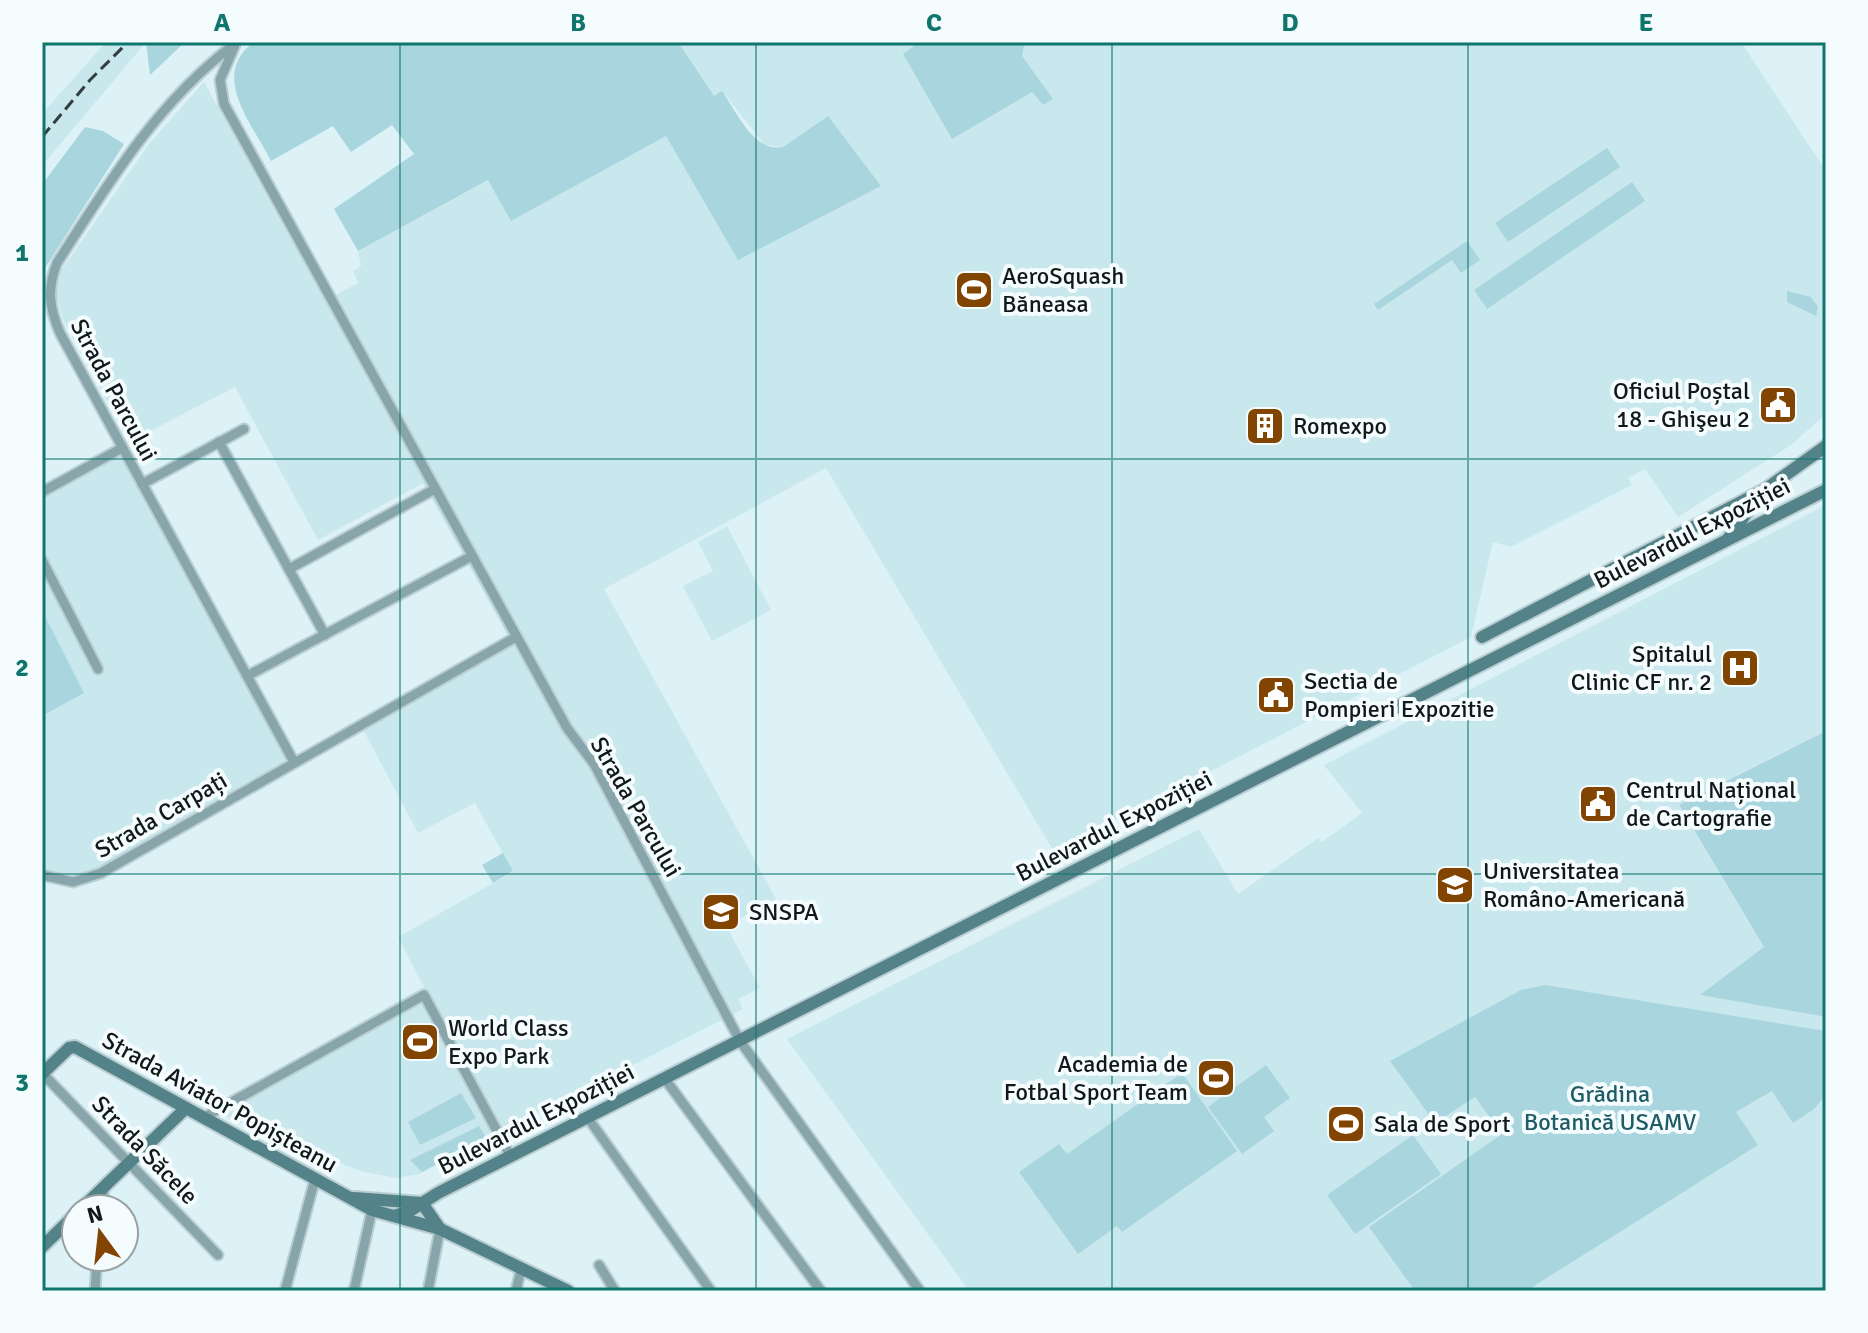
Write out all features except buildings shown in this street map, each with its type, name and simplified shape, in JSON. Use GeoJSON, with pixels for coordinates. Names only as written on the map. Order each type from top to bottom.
{"type":"FeatureCollection","features":[{"type":"Feature","properties":{"kind":"street","name":"Strada Parcului"},"geometry":{"type":"LineString","coordinates":[[236,43],[197,75],[134,144],[57,263],[46,307],[294,762]]}},
{"type":"Feature","properties":{"kind":"street","name":"Strada Parcului"},"geometry":{"type":"LineString","coordinates":[[236,43],[220,80],[224,104],[516,637],[567,728],[594,764],[740,1041],[920,1291]]}},
{"type":"Feature","properties":{"kind":"street","name":"Strada Parcului"},"geometry":{"type":"LineString","coordinates":[[142,484],[244,429]]}},
{"type":"Feature","properties":{"kind":"street"},"geometry":{"type":"LineString","coordinates":[[219,442],[325,635]]}},
{"type":"Feature","properties":{"kind":"street","name":"Bulevardul Expoziției"},"geometry":{"type":"LineString","coordinates":[[1482,637],[1766,489],[1826,446]]}},
{"type":"Feature","properties":{"kind":"street"},"geometry":{"type":"LineString","coordinates":[[42,492],[122,448]]}},
{"type":"Feature","properties":{"kind":"street"},"geometry":{"type":"LineString","coordinates":[[289,569],[435,489]]}},
{"type":"Feature","properties":{"kind":"street"},"geometry":{"type":"LineString","coordinates":[[1728,539],[1747,509],[1766,489]]}},
{"type":"Feature","properties":{"kind":"street","name":"Bulevardul Expoziției"},"geometry":{"type":"LineString","coordinates":[[394,1216],[1826,490]]}},
{"type":"Feature","properties":{"kind":"street"},"geometry":{"type":"LineString","coordinates":[[247,676],[472,556]]}},
{"type":"Feature","properties":{"kind":"street"},"geometry":{"type":"LineString","coordinates":[[42,560],[98,669]]}},
{"type":"Feature","properties":{"kind":"street"},"geometry":{"type":"LineString","coordinates":[[294,762],[516,637]]}},
{"type":"Feature","properties":{"kind":"street","name":"Strada Carpați"},"geometry":{"type":"LineString","coordinates":[[42,875],[65,881],[91,878],[294,762]]}},
{"type":"Feature","properties":{"kind":"street"},"geometry":{"type":"LineString","coordinates":[[203,1118],[424,995],[511,1157]]}},
{"type":"Feature","properties":{"kind":"street","name":"Strada Aviator Popișteanu"},"geometry":{"type":"LineString","coordinates":[[42,1074],[69,1048],[78,1049],[372,1210],[440,1229],[568,1291]]}},
{"type":"Feature","properties":{"kind":"street","name":"Strada Săcele"},"geometry":{"type":"LineString","coordinates":[[42,1074],[218,1255]]}},
{"type":"Feature","properties":{"kind":"street"},"geometry":{"type":"LineString","coordinates":[[665,1079],[821,1291]]}},
{"type":"Feature","properties":{"kind":"street"},"geometry":{"type":"LineString","coordinates":[[98,1193],[186,1108]]}},
{"type":"Feature","properties":{"kind":"street"},"geometry":{"type":"LineString","coordinates":[[588,1118],[711,1291]]}},
{"type":"Feature","properties":{"kind":"street"},"geometry":{"type":"LineString","coordinates":[[285,1291],[315,1179]]}},
{"type":"Feature","properties":{"kind":"street"},"geometry":{"type":"LineString","coordinates":[[103,1193],[105,1186]]}},
{"type":"Feature","properties":{"kind":"street","name":"Strada Aviator Popișteanu"},"geometry":{"type":"LineString","coordinates":[[348,1198],[422,1203],[440,1229]]}},
{"type":"Feature","properties":{"kind":"street","name":"Bulevardul Expoziției"},"geometry":{"type":"LineString","coordinates":[[421,1225],[418,1215],[422,1203]]}},
{"type":"Feature","properties":{"kind":"street"},"geometry":{"type":"LineString","coordinates":[[354,1291],[372,1210]]}},
{"type":"Feature","properties":{"kind":"street"},"geometry":{"type":"LineString","coordinates":[[428,1291],[440,1229]]}},
{"type":"Feature","properties":{"kind":"street"},"geometry":{"type":"LineString","coordinates":[[42,1247],[60,1230]]}},
{"type":"Feature","properties":{"kind":"street"},"geometry":{"type":"LineString","coordinates":[[599,1265],[615,1291]]}},
{"type":"Feature","properties":{"kind":"street"},"geometry":{"type":"LineString","coordinates":[[516,1291],[521,1269]]}},
{"type":"Feature","properties":{"kind":"shaded area"},"geometry":{"type":"Polygon","coordinates":[[[106,42],[146,42],[42,166],[42,114],[106,42]]]}},
{"type":"Feature","properties":{"kind":"shaded area"},"geometry":{"type":"Polygon","coordinates":[[[678,42],[1741,42],[1826,171],[1826,414],[1791,445],[1678,517],[1645,469],[1628,478],[1632,485],[1511,547],[1493,542],[1471,637],[1054,852],[826,468],[604,589],[776,899],[726,926],[760,988],[738,999],[743,1009],[419,1174],[396,1178],[360,1171],[207,1109],[424,987],[398,937],[513,872],[475,803],[418,833],[358,720],[509,638],[423,483],[318,540],[235,387],[129,442],[65,324],[56,297],[58,275],[149,144],[204,82],[325,301],[358,283],[353,271],[361,266],[358,251],[489,180],[511,220],[666,136],[738,259],[828,116],[783,147],[765,145],[722,91],[714,97],[678,42]]]}},
{"type":"Feature","properties":{"kind":"shaded area"},"geometry":{"type":"Polygon","coordinates":[[[122,448],[294,762],[83,881],[42,875],[42,716],[83,693],[42,610],[42,490],[122,448]]]}},
{"type":"Feature","properties":{"kind":"shaded area"},"geometry":{"type":"Polygon","coordinates":[[[1826,505],[1826,731],[1679,806],[1764,947],[1701,995],[1826,1017],[1826,1291],[969,1291],[787,1039],[1199,829],[1238,894],[1318,838],[1322,842],[1362,813],[1324,765],[1826,505]]]}},
{"type":"Feature","properties":{"kind":"shaded area"},"geometry":{"type":"Polygon","coordinates":[[[727,526],[771,610],[712,641],[683,586],[713,571],[698,542],[727,526]]]}},
{"type":"Feature","properties":{"kind":"green space"},"geometry":{"type":"Polygon","coordinates":[[[146,42],[185,42],[150,75],[146,42]]]}},
{"type":"Feature","properties":{"kind":"green space"},"geometry":{"type":"Polygon","coordinates":[[[254,42],[678,42],[714,96],[722,91],[747,129],[763,144],[783,147],[828,116],[881,186],[738,260],[666,136],[511,221],[488,180],[358,251],[334,209],[414,154],[392,125],[351,152],[333,126],[271,161],[245,115],[235,84],[235,69],[241,55],[254,42]]]}},
{"type":"Feature","properties":{"kind":"green space"},"geometry":{"type":"Polygon","coordinates":[[[919,42],[1025,42],[1022,56],[1053,99],[1043,105],[1032,92],[952,139],[903,54],[919,42]]]}},
{"type":"Feature","properties":{"kind":"green space"},"geometry":{"type":"Polygon","coordinates":[[[85,127],[103,131],[124,144],[42,273],[44,182],[85,127]]]}},
{"type":"Feature","properties":{"kind":"green space"},"geometry":{"type":"Polygon","coordinates":[[[1607,148],[1620,167],[1508,242],[1495,223],[1607,148]]]}},
{"type":"Feature","properties":{"kind":"green space"},"geometry":{"type":"Polygon","coordinates":[[[1632,182],[1645,201],[1487,309],[1474,290],[1632,182]]]}},
{"type":"Feature","properties":{"kind":"green space"},"geometry":{"type":"Polygon","coordinates":[[[1467,241],[1480,260],[1461,273],[1452,260],[1378,310],[1374,304],[1467,241]]]}},
{"type":"Feature","properties":{"kind":"green space"},"geometry":{"type":"Polygon","coordinates":[[[1787,291],[1811,297],[1818,307],[1816,316],[1787,302],[1787,291]]]}},
{"type":"Feature","properties":{"kind":"green space"},"geometry":{"type":"Polygon","coordinates":[[[42,610],[84,693],[42,716],[42,610]]]}},
{"type":"Feature","properties":{"kind":"green space"},"geometry":{"type":"Polygon","coordinates":[[[1826,731],[1826,1017],[1700,995],[1764,947],[1679,805],[1826,731]]]}},
{"type":"Feature","properties":{"kind":"green space"},"geometry":{"type":"Polygon","coordinates":[[[503,853],[513,871],[493,883],[482,865],[503,853]]]}},
{"type":"Feature","properties":{"kind":"green space","name":"Grădina Botanică USAMV"},"geometry":{"type":"Polygon","coordinates":[[[1545,985],[1826,1031],[1826,1095],[1814,1109],[1793,1123],[1772,1091],[1736,1112],[1758,1145],[1526,1291],[1415,1291],[1369,1227],[1502,1134],[1475,1097],[1435,1123],[1390,1061],[1521,990],[1545,985]]]}},
{"type":"Feature","properties":{"kind":"green space"},"geometry":{"type":"Polygon","coordinates":[[[1266,1065],[1290,1098],[1264,1117],[1274,1131],[1242,1154],[1208,1107],[1266,1065]]]}},
{"type":"Feature","properties":{"kind":"green space"},"geometry":{"type":"Polygon","coordinates":[[[1182,1073],[1237,1151],[1122,1232],[1117,1226],[1078,1254],[1019,1172],[1059,1144],[1067,1154],[1182,1073]]]}},
{"type":"Feature","properties":{"kind":"green space"},"geometry":{"type":"Polygon","coordinates":[[[461,1093],[476,1118],[420,1145],[408,1122],[461,1093]]]}},
{"type":"Feature","properties":{"kind":"green space"},"geometry":{"type":"Polygon","coordinates":[[[479,1126],[486,1137],[422,1172],[410,1160],[479,1126]]]}},
{"type":"Feature","properties":{"kind":"green space"},"geometry":{"type":"Polygon","coordinates":[[[1413,1135],[1441,1174],[1355,1234],[1327,1195],[1413,1135]]]}},
{"type":"Feature","properties":{"kind":"railway"},"geometry":{"type":"LineString","coordinates":[[42,137],[90,80],[128,42]]}},
{"type":"Feature","properties":{"kind":"place","name":"AeroSquash Băneasa"},"geometry":{"type":"Point","coordinates":[974,290]}},
{"type":"Feature","properties":{"kind":"place","name":"Oficiul Poștal 18 - Ghişeu 2"},"geometry":{"type":"Point","coordinates":[1778,405]}},
{"type":"Feature","properties":{"kind":"place","name":"Romexpo"},"geometry":{"type":"Point","coordinates":[1265,426]}},
{"type":"Feature","properties":{"kind":"place","name":"Spitalul Clinic CF nr. 2"},"geometry":{"type":"Point","coordinates":[1740,668]}},
{"type":"Feature","properties":{"kind":"place","name":"Sectia de Pompieri Expozitie"},"geometry":{"type":"Point","coordinates":[1276,695]}},
{"type":"Feature","properties":{"kind":"place","name":"Centrul Național de Cartografie"},"geometry":{"type":"Point","coordinates":[1598,804]}},
{"type":"Feature","properties":{"kind":"place","name":"Universitatea Româno-Americană"},"geometry":{"type":"Point","coordinates":[1455,885]}},
{"type":"Feature","properties":{"kind":"place","name":"SNSPA"},"geometry":{"type":"Point","coordinates":[721,912]}},
{"type":"Feature","properties":{"kind":"place","name":"World Class Expo Park"},"geometry":{"type":"Point","coordinates":[420,1042]}},
{"type":"Feature","properties":{"kind":"place","name":"Academia de Fotbal Sport Team"},"geometry":{"type":"Point","coordinates":[1216,1078]}},
{"type":"Feature","properties":{"kind":"place","name":"Sala de Sport"},"geometry":{"type":"Point","coordinates":[1346,1124]}}]}
